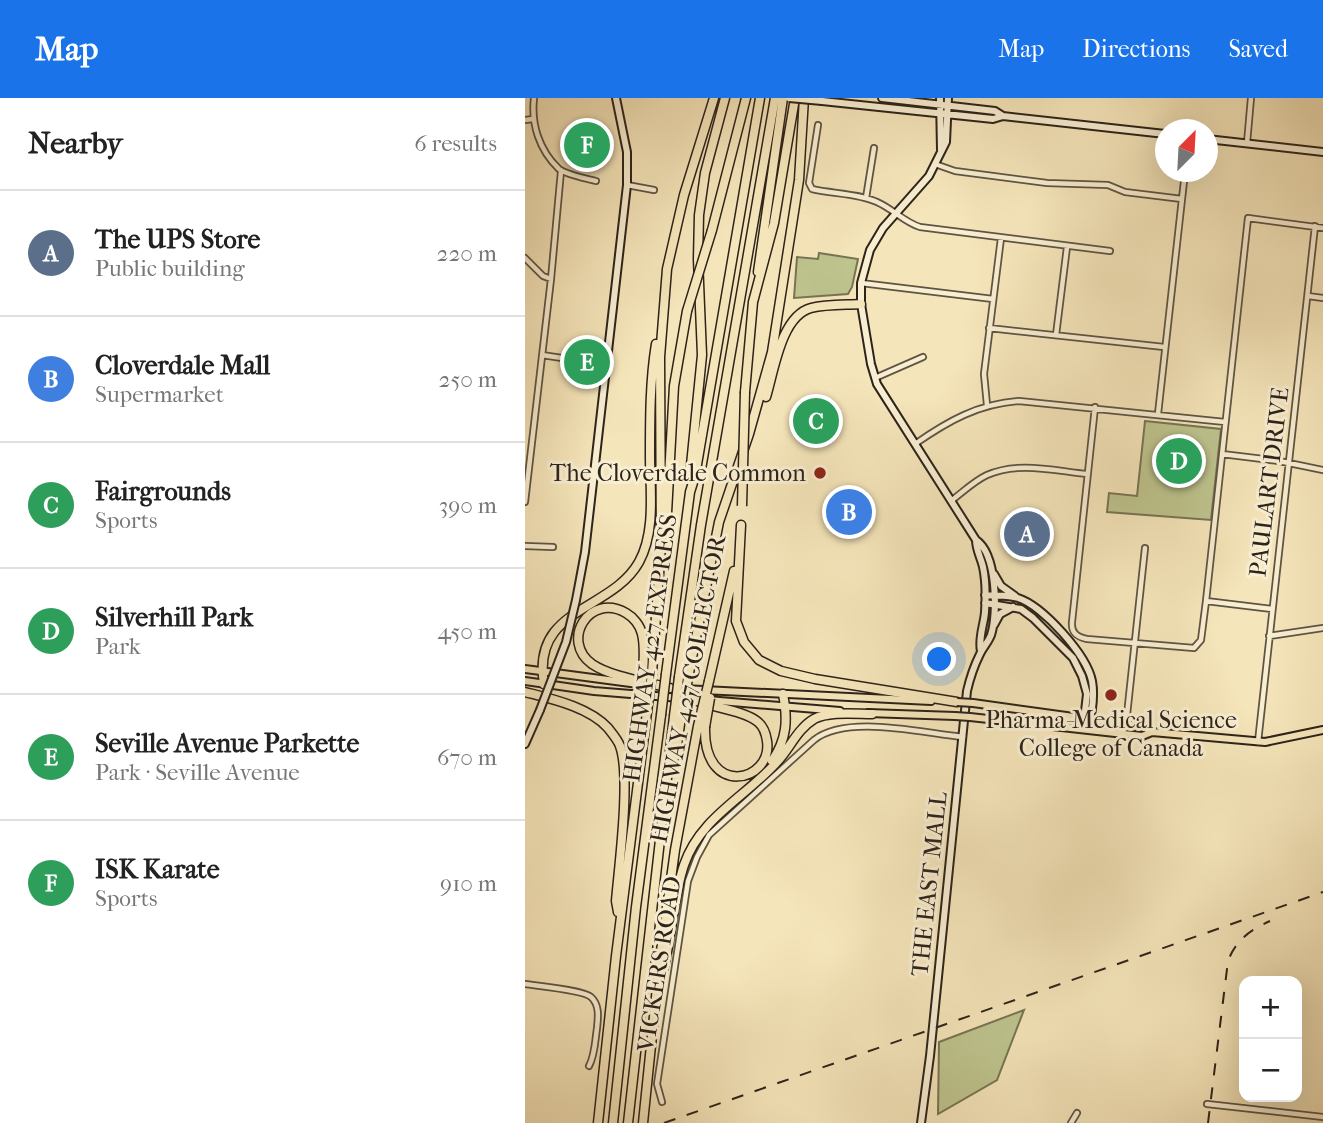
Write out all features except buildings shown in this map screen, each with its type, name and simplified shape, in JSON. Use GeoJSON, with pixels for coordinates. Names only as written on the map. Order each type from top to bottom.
{"type":"FeatureCollection","features":[{"type":"Feature","properties":{"kind":"highway","name":"HIGHWAY 427 COLLECTOR"},"geometry":{"type":"LineString","coordinates":[[598,1123],[648,672],[654,660],[661,546],[661,324],[667,269],[684,195],[715,98]]}},
{"type":"Feature","properties":{"kind":"highway"},"geometry":{"type":"LineString","coordinates":[[690,492],[702,355],[699,215],[705,173],[725,98]]}},
{"type":"Feature","properties":{"kind":"highway"},"geometry":{"type":"LineString","coordinates":[[654,660],[665,551],[676,369],[687,311],[712,230],[746,98]]}},
{"type":"Feature","properties":{"kind":"highway","name":"HIGHWAY 427 EXPRESS"},"geometry":{"type":"LineString","coordinates":[[613,1123],[636,907],[690,492],[702,437],[760,98]]}},
{"type":"Feature","properties":{"kind":"highway","name":"HIGHWAY 427 EXPRESS"},"geometry":{"type":"LineString","coordinates":[[628,1123],[640,1001],[678,717],[679,677],[701,525],[775,98]]}},
{"type":"Feature","properties":{"kind":"highway"},"geometry":{"type":"LineString","coordinates":[[753,302],[783,98]]}},
{"type":"Feature","properties":{"kind":"highway","name":"HIGHWAY 427 COLLECTOR"},"geometry":{"type":"LineString","coordinates":[[643,1123],[660,958],[675,850],[736,564],[741,525],[745,392],[753,302],[763,271],[781,187],[795,98]]}},
{"type":"Feature","properties":{"kind":"highway"},"geometry":{"type":"LineString","coordinates":[[678,717],[719,522],[768,372],[799,180],[804,98]]}},
{"type":"Feature","properties":{"kind":"highway"},"geometry":{"type":"LineString","coordinates":[[749,434],[759,419],[785,333],[792,322],[801,312],[813,307],[861,304]]}},
{"type":"Feature","properties":{"kind":"highway"},"geometry":{"type":"LineString","coordinates":[[544,684],[544,651],[554,630],[629,575],[640,560],[648,540],[650,393],[656,342],[661,324]]}},
{"type":"Feature","properties":{"kind":"highway"},"geometry":{"type":"LineString","coordinates":[[741,525],[736,621],[747,647],[763,662],[794,674],[845,685],[957,702]]}},
{"type":"Feature","properties":{"kind":"highway"},"geometry":{"type":"LineString","coordinates":[[648,672],[642,633],[630,615],[609,607],[596,609],[587,616],[578,637],[580,649],[590,663],[607,671],[670,688]]}},
{"type":"Feature","properties":{"kind":"highway"},"geometry":{"type":"LineString","coordinates":[[525,692],[573,706],[592,716],[607,726],[620,744],[624,793],[616,901],[620,925]]}},
{"type":"Feature","properties":{"kind":"highway"},"geometry":{"type":"LineString","coordinates":[[760,778],[781,747],[786,727],[783,694]]}},
{"type":"Feature","properties":{"kind":"highway"},"geometry":{"type":"LineString","coordinates":[[692,699],[710,707],[745,715],[759,723],[768,747],[759,766],[753,772],[741,776],[728,775],[716,767],[708,756],[702,726]]}},
{"type":"Feature","properties":{"kind":"highway"},"geometry":{"type":"LineString","coordinates":[[658,986],[666,959],[683,867],[693,844],[705,827],[775,764],[803,728],[813,720],[832,715],[872,714]]}},
{"type":"Feature","properties":{"kind":"main road"},"geometry":{"type":"LineString","coordinates":[[525,744],[566,642],[585,552],[627,185],[627,152],[616,98]]}},
{"type":"Feature","properties":{"kind":"main road"},"geometry":{"type":"LineString","coordinates":[[789,98],[822,102],[944,106]]}},
{"type":"Feature","properties":{"kind":"main road"},"geometry":{"type":"LineString","coordinates":[[881,98],[995,111],[1003,116],[1155,133]]}},
{"type":"Feature","properties":{"kind":"main road"},"geometry":{"type":"LineString","coordinates":[[919,103],[930,98]]}},
{"type":"Feature","properties":{"kind":"main road","name":"THE EAST MALL"},"geometry":{"type":"LineString","coordinates":[[921,1123],[967,691],[981,650],[987,645],[993,628],[992,572],[983,545],[976,540],[874,378],[861,304],[861,283],[870,250],[883,228],[923,184],[946,142],[944,106]]}},
{"type":"Feature","properties":{"kind":"main road"},"geometry":{"type":"LineString","coordinates":[[1218,140],[1323,152]]}},
{"type":"Feature","properties":{"kind":"main road","name":"THE EAST MALL"},"geometry":{"type":"LineString","coordinates":[[976,540],[984,571],[985,599],[979,643],[981,650]]}},
{"type":"Feature","properties":{"kind":"main road"},"geometry":{"type":"LineString","coordinates":[[992,572],[1001,586],[1041,612],[1084,660],[1092,679],[1093,690],[1087,719]]}},
{"type":"Feature","properties":{"kind":"main road"},"geometry":{"type":"LineString","coordinates":[[994,600],[1017,597]]}},
{"type":"Feature","properties":{"kind":"main road"},"geometry":{"type":"LineString","coordinates":[[985,599],[1015,607],[1033,618],[1073,658],[1087,694],[1086,729]]}},
{"type":"Feature","properties":{"kind":"main road"},"geometry":{"type":"LineString","coordinates":[[993,628],[1000,614],[1015,607]]}},
{"type":"Feature","properties":{"kind":"main road"},"geometry":{"type":"LineString","coordinates":[[525,669],[670,688],[973,703],[1145,727],[1152,732]]}},
{"type":"Feature","properties":{"kind":"main road"},"geometry":{"type":"LineString","coordinates":[[525,681],[594,691],[872,714],[970,717],[1142,736],[1152,732],[1258,742],[1323,730]]}},
{"type":"Feature","properties":{"kind":"street"},"geometry":{"type":"LineString","coordinates":[[534,98],[533,119],[538,138],[561,171],[596,181]]}},
{"type":"Feature","properties":{"kind":"street"},"geometry":{"type":"LineString","coordinates":[[1247,143],[1251,98]]}},
{"type":"Feature","properties":{"kind":"street"},"geometry":{"type":"LineString","coordinates":[[525,120],[533,119]]}},
{"type":"Feature","properties":{"kind":"street"},"geometry":{"type":"LineString","coordinates":[[818,125],[809,187],[813,190],[866,198],[920,227],[1110,251]]}},
{"type":"Feature","properties":{"kind":"street"},"geometry":{"type":"LineString","coordinates":[[866,198],[874,148]]}},
{"type":"Feature","properties":{"kind":"street"},"geometry":{"type":"LineString","coordinates":[[935,164],[955,171],[1047,183],[1108,186],[1125,192],[1182,199]]}},
{"type":"Feature","properties":{"kind":"street"},"geometry":{"type":"LineString","coordinates":[[525,502],[561,171]]}},
{"type":"Feature","properties":{"kind":"street"},"geometry":{"type":"LineString","coordinates":[[1158,414],[1184,182]]}},
{"type":"Feature","properties":{"kind":"street"},"geometry":{"type":"LineString","coordinates":[[627,185],[654,190]]}},
{"type":"Feature","properties":{"kind":"street"},"geometry":{"type":"LineString","coordinates":[[1095,407],[1072,629],[1080,638],[1136,645],[1195,648],[1201,640],[1206,601],[1248,218],[1323,228]]}},
{"type":"Feature","properties":{"kind":"street","name":"PAULART DRIVE"},"geometry":{"type":"LineString","coordinates":[[1258,742],[1315,226]]}},
{"type":"Feature","properties":{"kind":"street"},"geometry":{"type":"LineString","coordinates":[[987,405],[984,382],[1001,238]]}},
{"type":"Feature","properties":{"kind":"street"},"geometry":{"type":"LineString","coordinates":[[1056,335],[1067,247]]}},
{"type":"Feature","properties":{"kind":"street"},"geometry":{"type":"LineString","coordinates":[[525,258],[543,276],[551,279]]}},
{"type":"Feature","properties":{"kind":"street"},"geometry":{"type":"LineString","coordinates":[[861,283],[993,299]]}},
{"type":"Feature","properties":{"kind":"street"},"geometry":{"type":"LineString","coordinates":[[1308,296],[1323,298]]}},
{"type":"Feature","properties":{"kind":"street"},"geometry":{"type":"LineString","coordinates":[[989,328],[1164,347]]}},
{"type":"Feature","properties":{"kind":"street"},"geometry":{"type":"LineString","coordinates":[[542,355],[575,360]]}},
{"type":"Feature","properties":{"kind":"street"},"geometry":{"type":"LineString","coordinates":[[874,378],[923,357]]}},
{"type":"Feature","properties":{"kind":"street"},"geometry":{"type":"LineString","coordinates":[[915,444],[957,416],[987,405],[1019,401],[1225,422]]}},
{"type":"Feature","properties":{"kind":"street"},"geometry":{"type":"LineString","coordinates":[[1222,454],[1323,470]]}},
{"type":"Feature","properties":{"kind":"street"},"geometry":{"type":"LineString","coordinates":[[951,501],[987,475],[1007,469],[1029,467],[1087,474]]}},
{"type":"Feature","properties":{"kind":"street"},"geometry":{"type":"LineString","coordinates":[[525,546],[553,547]]}},
{"type":"Feature","properties":{"kind":"street"},"geometry":{"type":"LineString","coordinates":[[1126,724],[1145,548]]}},
{"type":"Feature","properties":{"kind":"street"},"geometry":{"type":"LineString","coordinates":[[1206,601],[1272,609]]}},
{"type":"Feature","properties":{"kind":"street"},"geometry":{"type":"LineString","coordinates":[[1269,636],[1323,628]]}},
{"type":"Feature","properties":{"kind":"street","name":"VICKERS ROAD"},"geometry":{"type":"LineString","coordinates":[[662,1102],[657,1084],[688,881],[709,835],[814,740],[829,730],[852,726],[963,737]]}},
{"type":"Feature","properties":{"kind":"street"},"geometry":{"type":"LineString","coordinates":[[525,985],[585,995],[595,1003],[599,1016],[593,1059],[589,1066]]}},
{"type":"Feature","properties":{"kind":"street"},"geometry":{"type":"LineString","coordinates":[[1207,1104],[1323,1117]]}},
{"type":"Feature","properties":{"kind":"street"},"geometry":{"type":"LineString","coordinates":[[1070,1123],[1077,1113]]}},
{"type":"Feature","properties":{"kind":"green space"},"geometry":{"type":"Polygon","coordinates":[[[819,253],[858,259],[852,287],[848,294],[794,298],[797,257],[818,259],[819,253]]]}},
{"type":"Feature","properties":{"kind":"green space"},"geometry":{"type":"Polygon","coordinates":[[[1145,421],[1221,429],[1211,520],[1107,512],[1109,493],[1137,496],[1145,421]]]}},
{"type":"Feature","properties":{"kind":"green space"},"geometry":{"type":"Polygon","coordinates":[[[1024,1010],[997,1080],[938,1114],[939,1042],[1024,1010]]]}},
{"type":"Feature","properties":{"kind":"railway"},"geometry":{"type":"LineString","coordinates":[[664,1123],[1323,892]]}},
{"type":"Feature","properties":{"kind":"railway"},"geometry":{"type":"LineString","coordinates":[[1208,1123],[1228,961],[1245,936],[1270,921]]}},
{"type":"Feature","properties":{"kind":"place","name":"ISK Karate"},"geometry":{"type":"Point","coordinates":[587,145]}},
{"type":"Feature","properties":{"kind":"place","name":"Seville Avenue Parkette"},"geometry":{"type":"Point","coordinates":[587,362]}},
{"type":"Feature","properties":{"kind":"place","name":"Fairgrounds"},"geometry":{"type":"Point","coordinates":[816,421]}},
{"type":"Feature","properties":{"kind":"place","name":"Silverhill Park"},"geometry":{"type":"Point","coordinates":[1179,461]}},
{"type":"Feature","properties":{"kind":"place","name":"The Cloverdale Common"},"geometry":{"type":"Point","coordinates":[820,473]}},
{"type":"Feature","properties":{"kind":"place","name":"Cloverdale Mall"},"geometry":{"type":"Point","coordinates":[849,512]}},
{"type":"Feature","properties":{"kind":"place","name":"The UPS Store"},"geometry":{"type":"Point","coordinates":[1027,534]}},
{"type":"Feature","properties":{"kind":"place","name":"Pharma-Medical Science College of Canada"},"geometry":{"type":"Point","coordinates":[1111,695]}}]}
